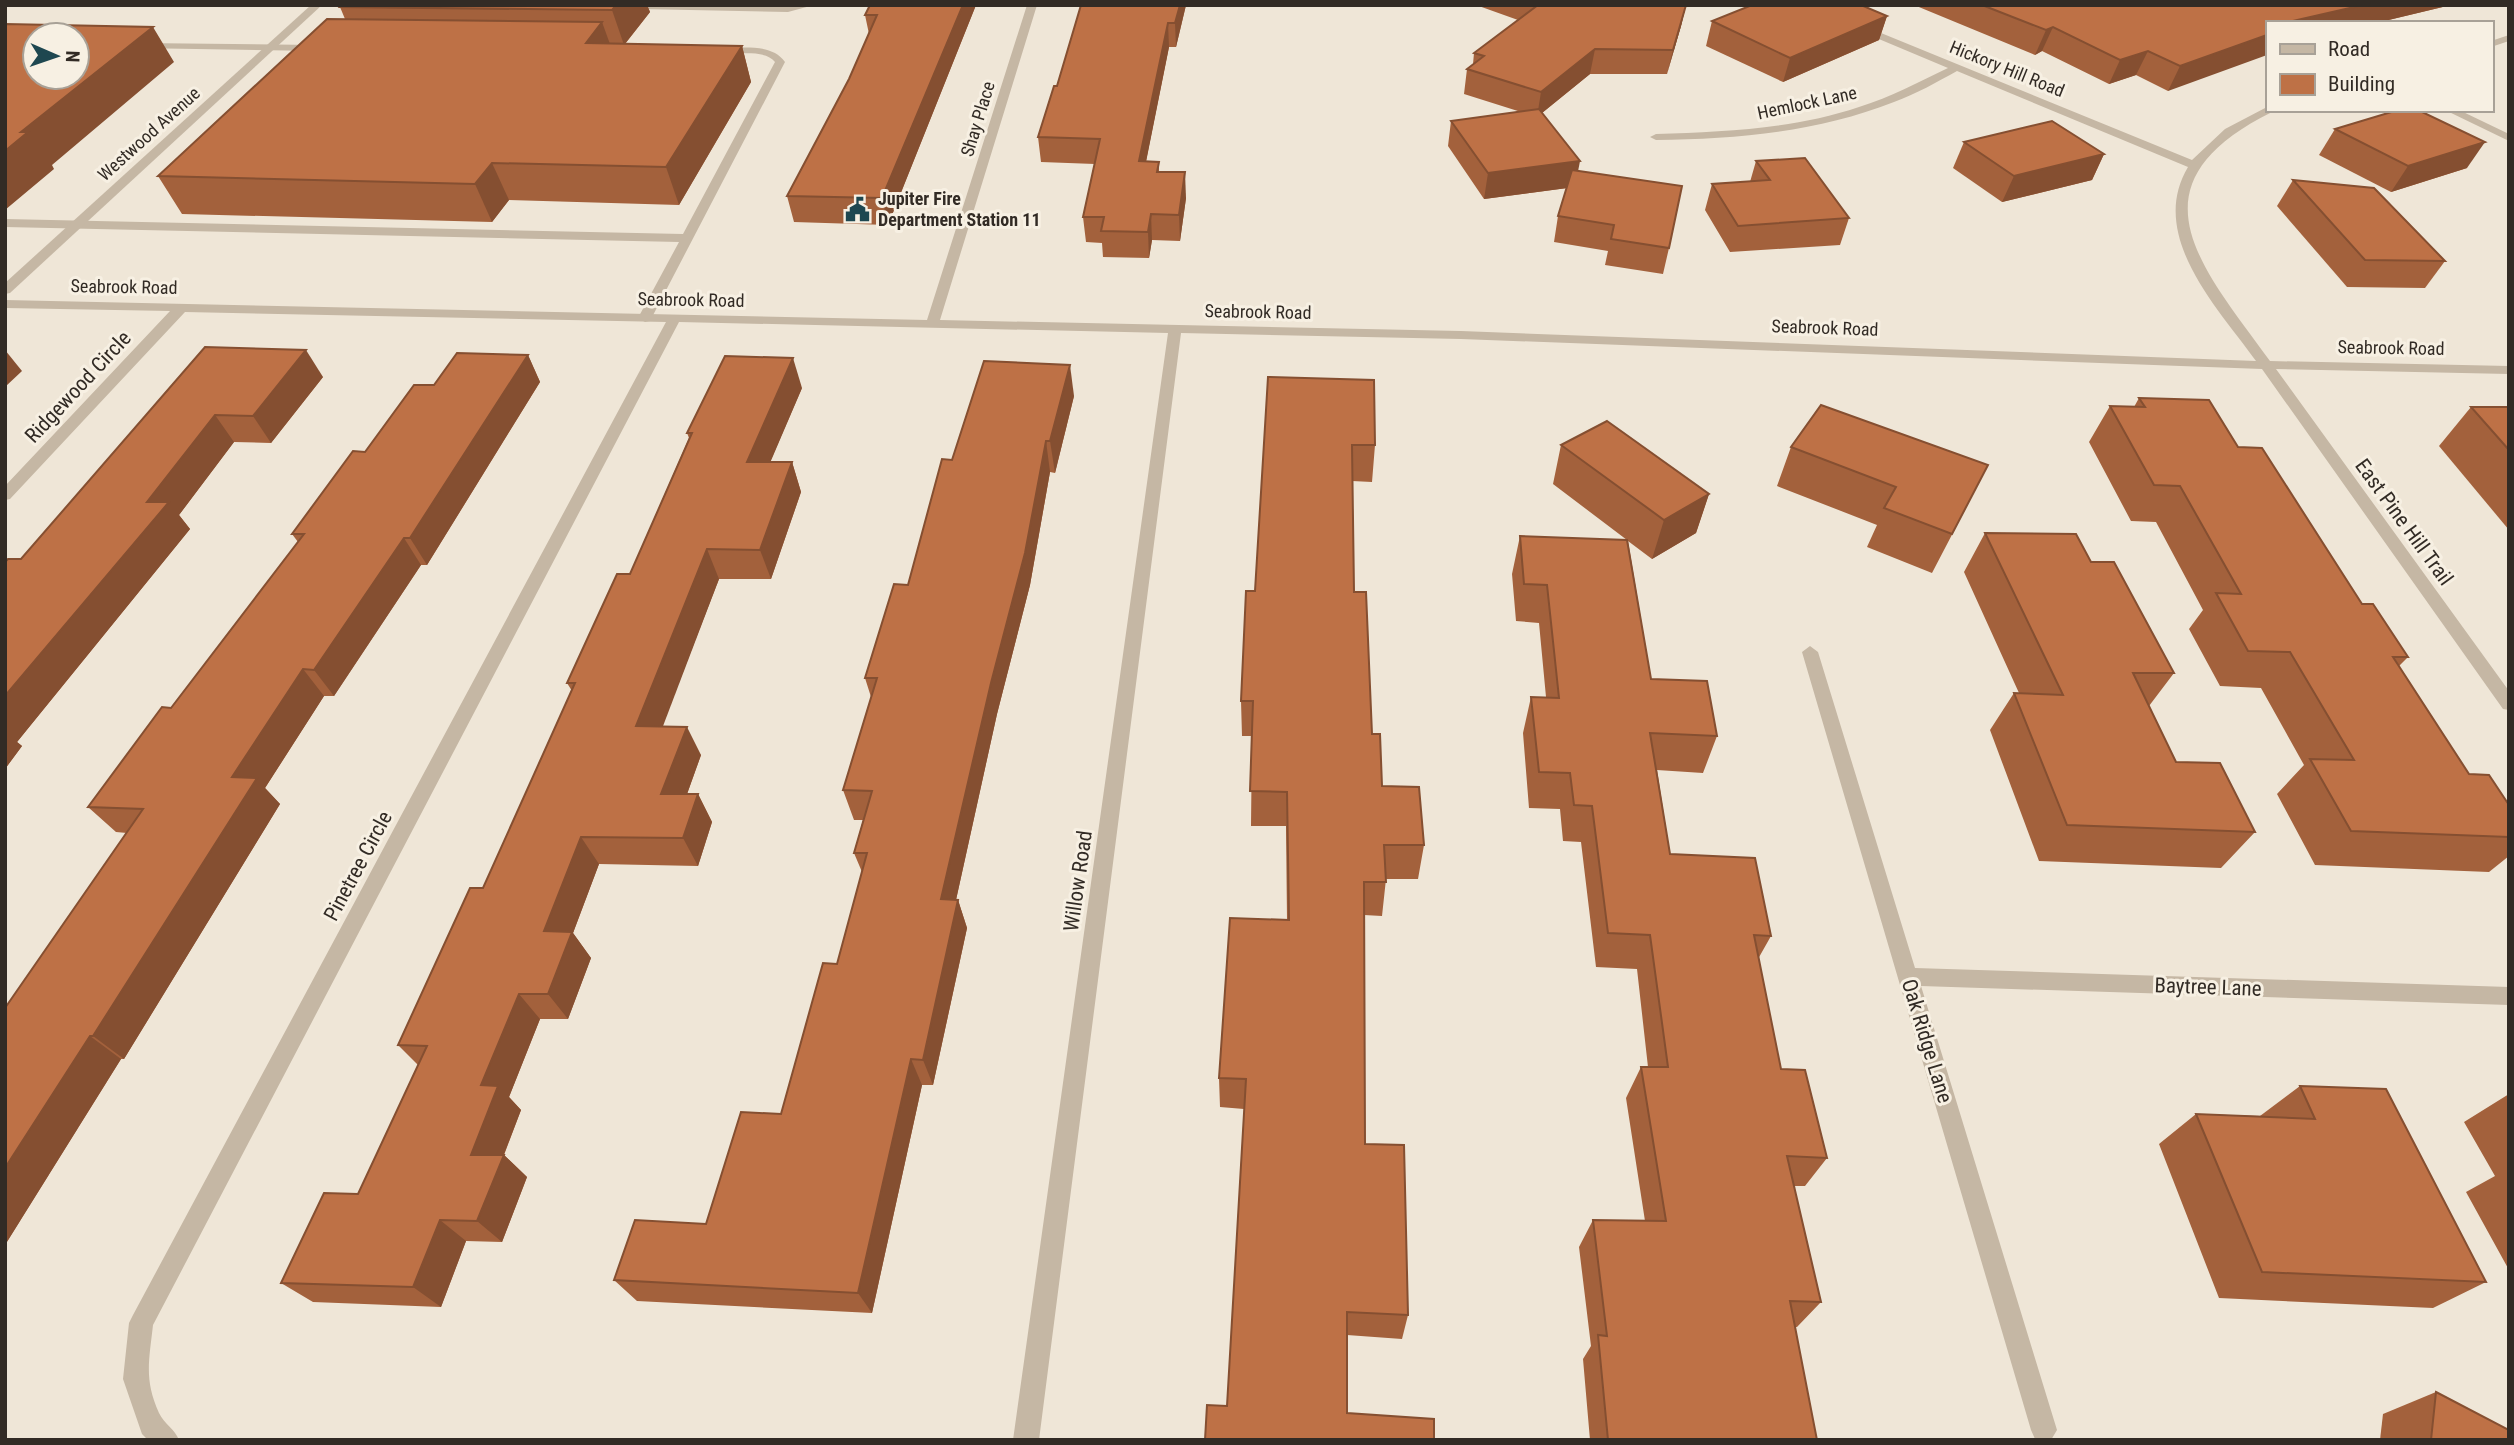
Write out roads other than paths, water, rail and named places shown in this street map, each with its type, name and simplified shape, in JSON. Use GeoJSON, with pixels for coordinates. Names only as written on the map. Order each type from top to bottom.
{"type":"FeatureCollection","features":[{"type":"Feature","properties":{"kind":"street","name":"Westwood Avenue"},"geometry":{"type":"LineString","coordinates":[[5,290],[317,5]]}},
{"type":"Feature","properties":{"kind":"street"},"geometry":{"type":"LineString","coordinates":[[590,5],[788,9],[809,5]]}},
{"type":"Feature","properties":{"kind":"street","name":"Shay Place"},"geometry":{"type":"LineString","coordinates":[[932,324],[1032,5]]}},
{"type":"Feature","properties":{"kind":"street","name":"Hickory Hill Road"},"geometry":{"type":"LineString","coordinates":[[1844,21],[2194,164]]}},
{"type":"Feature","properties":{"kind":"street"},"geometry":{"type":"LineString","coordinates":[[132,46],[325,48]]}},
{"type":"Feature","properties":{"kind":"street"},"geometry":{"type":"LineString","coordinates":[[645,318],[779,62],[775,55],[764,52],[709,51]]}},
{"type":"Feature","properties":{"kind":"street","name":"Hemlock Lane"},"geometry":{"type":"LineString","coordinates":[[1656,137],[1745,133],[1835,118],[1890,100],[1958,68]]}},
{"type":"Feature","properties":{"kind":"street"},"geometry":{"type":"LineString","coordinates":[[2194,164],[2209,145],[2234,126],[2266,111]]}},
{"type":"Feature","properties":{"kind":"street"},"geometry":{"type":"LineString","coordinates":[[2454,112],[2509,138]]}},
{"type":"Feature","properties":{"kind":"street","name":"East Pine Hill Trail"},"geometry":{"type":"LineString","coordinates":[[2194,164],[2186,181],[2181,210],[2186,242],[2203,277],[2509,704]]}},
{"type":"Feature","properties":{"kind":"street"},"geometry":{"type":"LineString","coordinates":[[5,223],[688,238]]}},
{"type":"Feature","properties":{"kind":"street","name":"Seabrook Road"},"geometry":{"type":"LineString","coordinates":[[5,304],[1175,329],[1718,344],[2265,365],[2509,370]]}},
{"type":"Feature","properties":{"kind":"street","name":"Ridgewood Circle"},"geometry":{"type":"LineString","coordinates":[[5,495],[181,308]]}},
{"type":"Feature","properties":{"kind":"street","name":"Pinetree Circle"},"geometry":{"type":"LineString","coordinates":[[167,1440],[151,1425],[135,1379],[141,1323],[674,318]]}},
{"type":"Feature","properties":{"kind":"street","name":"Willow Road"},"geometry":{"type":"LineString","coordinates":[[1026,1440],[1175,329]]}},
{"type":"Feature","properties":{"kind":"street","name":"Oak Ridge Lane"},"geometry":{"type":"LineString","coordinates":[[1810,652],[2044,1430]]}},
{"type":"Feature","properties":{"kind":"street","name":"Baytree Lane"},"geometry":{"type":"LineString","coordinates":[[1908,977],[2509,996]]}},
{"type":"Feature","properties":{"kind":"place","name":"Jupiter Fire Department Station 11"},"geometry":{"type":"Point","coordinates":[858,209]}}]}
